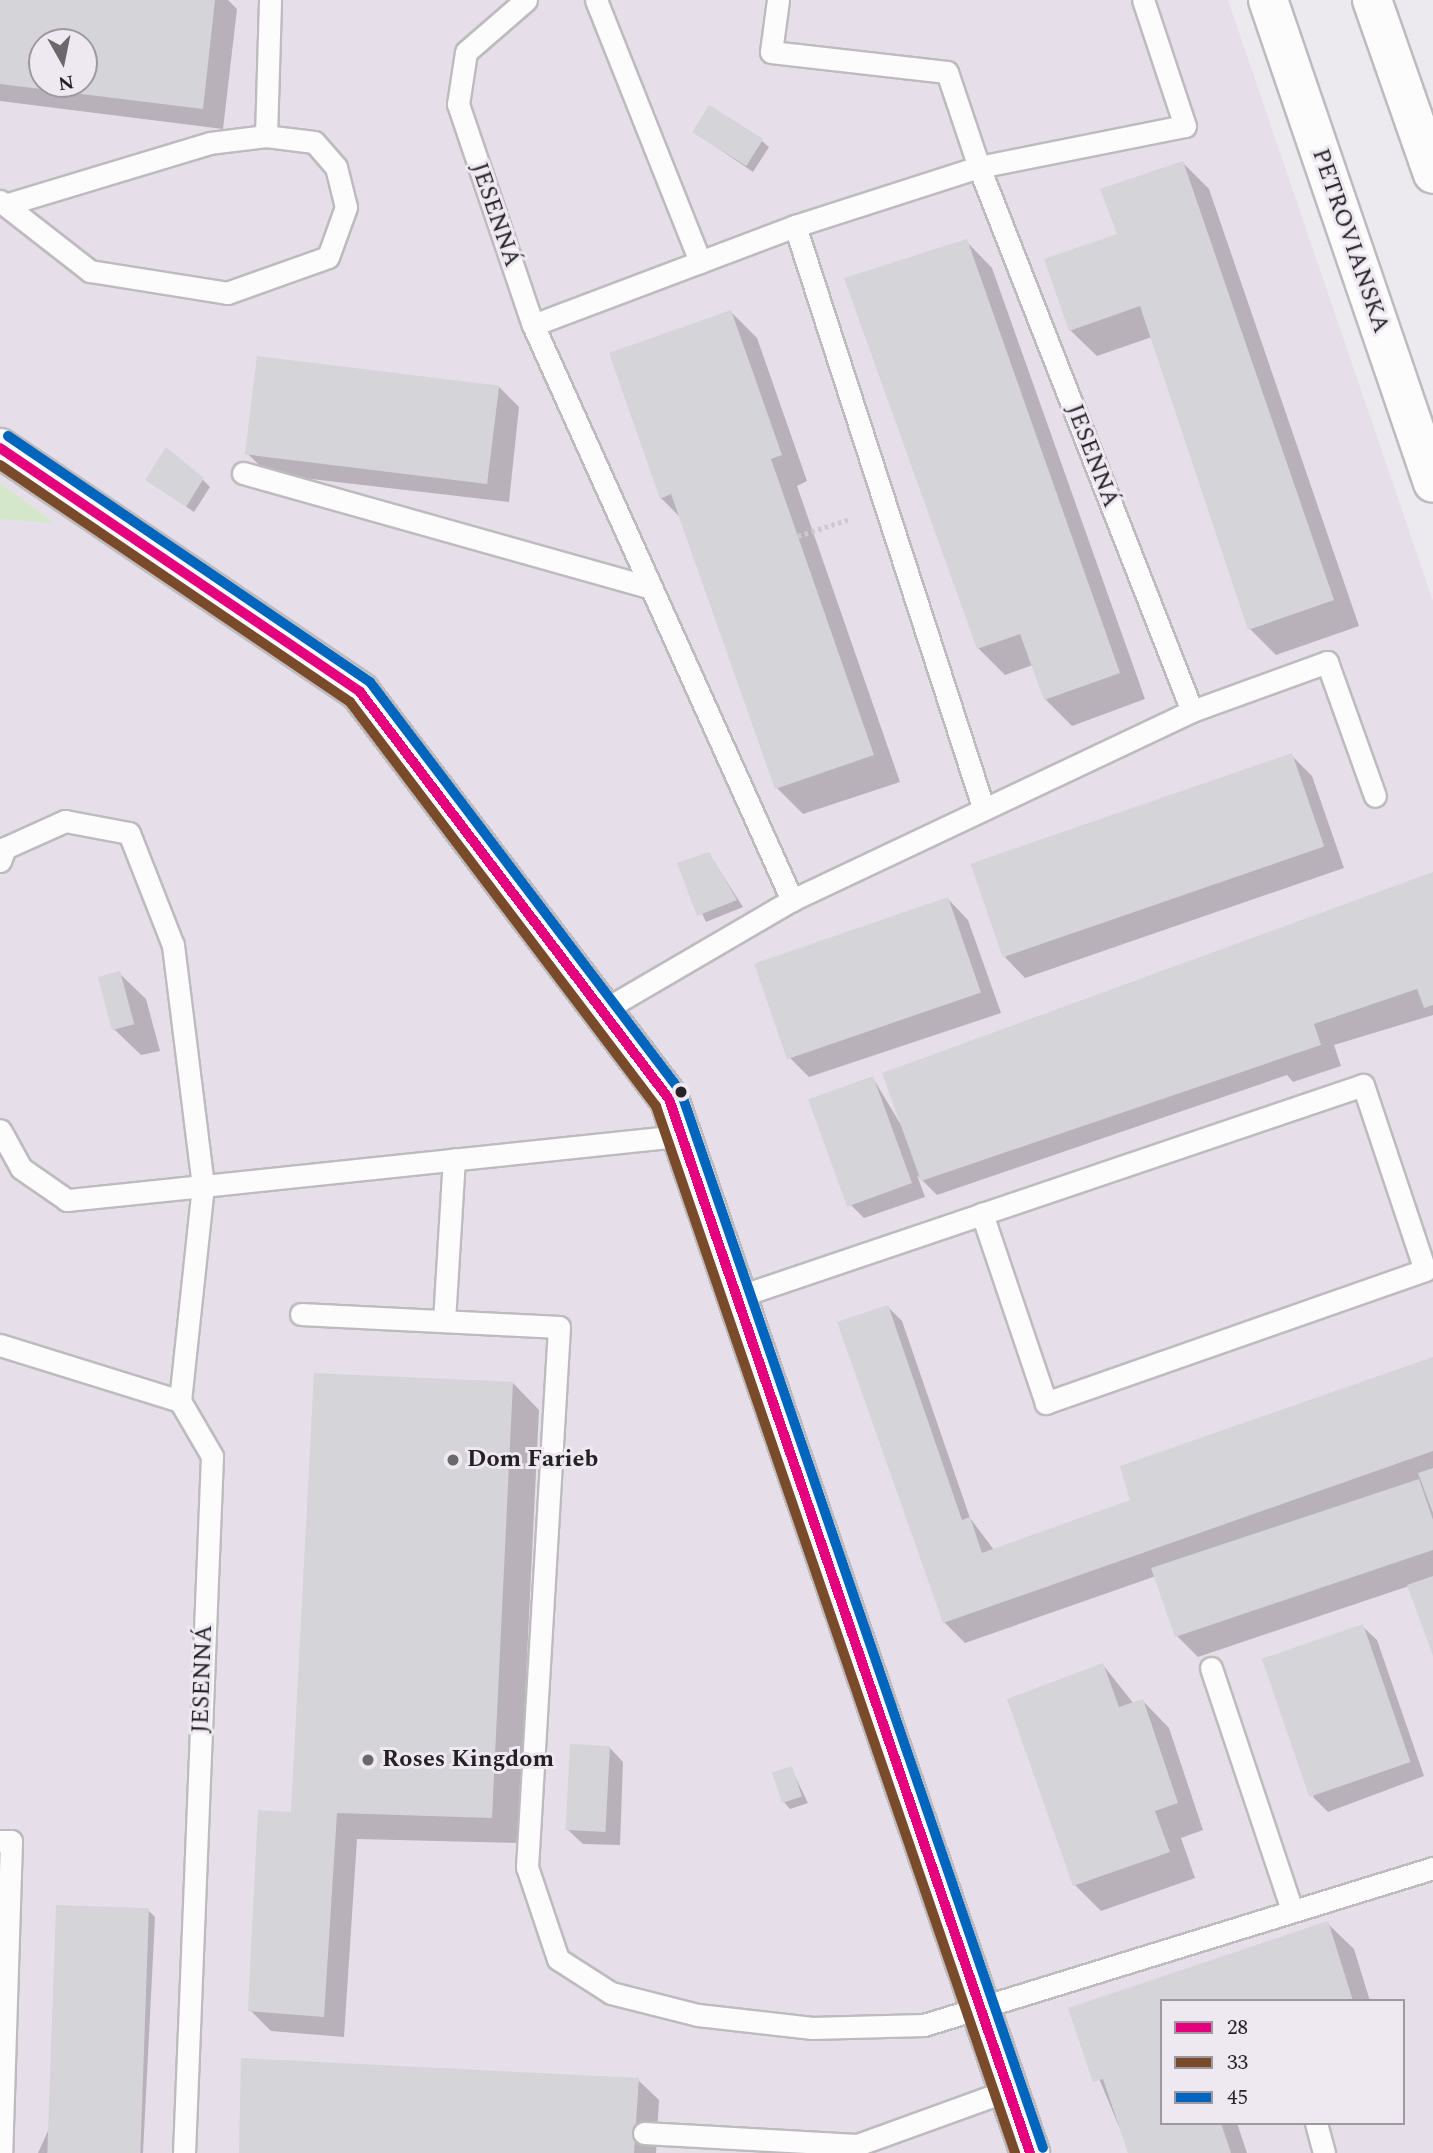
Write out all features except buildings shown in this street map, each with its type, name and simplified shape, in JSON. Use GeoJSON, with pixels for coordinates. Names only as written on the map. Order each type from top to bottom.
{"type":"FeatureCollection","features":[{"type":"Feature","properties":{"kind":"street","name":"PETROVIANSKA"},"geometry":{"type":"LineString","coordinates":[[1268,0],[1433,483]]}},
{"type":"Feature","properties":{"kind":"street"},"geometry":{"type":"LineString","coordinates":[[1373,0],[1433,174]]}},
{"type":"Feature","properties":{"kind":"street"},"geometry":{"type":"LineString","coordinates":[[0,448],[360,692],[669,1099],[1030,2153]]}},
{"type":"Feature","properties":{"kind":"lane"},"geometry":{"type":"LineString","coordinates":[[266,136],[270,0]]}},
{"type":"Feature","properties":{"kind":"lane","name":"JESENNÁ"},"geometry":{"type":"LineString","coordinates":[[526,0],[466,52],[458,104],[533,325],[792,900]]}},
{"type":"Feature","properties":{"kind":"lane"},"geometry":{"type":"LineString","coordinates":[[596,0],[699,261]]}},
{"type":"Feature","properties":{"kind":"lane","name":"JESENNÁ"},"geometry":{"type":"LineString","coordinates":[[778,0],[771,52],[947,72],[979,167],[1192,711]]}},
{"type":"Feature","properties":{"kind":"lane"},"geometry":{"type":"LineString","coordinates":[[533,325],[794,226],[979,167],[1185,126],[1143,0]]}},
{"type":"Feature","properties":{"kind":"lane"},"geometry":{"type":"LineString","coordinates":[[266,136],[314,142],[336,167],[346,207],[328,257],[227,293],[90,271],[4,203],[211,143],[266,136]]}},
{"type":"Feature","properties":{"kind":"lane"},"geometry":{"type":"LineString","coordinates":[[794,226],[983,807]]}},
{"type":"Feature","properties":{"kind":"lane"},"geometry":{"type":"LineString","coordinates":[[243,473],[651,588]]}},
{"type":"Feature","properties":{"kind":"lane"},"geometry":{"type":"LineString","coordinates":[[602,1011],[792,900],[983,807],[1192,711],[1327,662],[1375,796]]}},
{"type":"Feature","properties":{"kind":"lane"},"geometry":{"type":"LineString","coordinates":[[0,861],[5,848],[65,821],[129,834],[173,945],[203,1186],[180,1401],[0,1345]]}},
{"type":"Feature","properties":{"kind":"lane"},"geometry":{"type":"LineString","coordinates":[[737,1297],[982,1214],[1363,1085],[1425,1270],[1046,1403],[982,1214]]}},
{"type":"Feature","properties":{"kind":"lane"},"geometry":{"type":"LineString","coordinates":[[0,1130],[21,1168],[67,1200],[681,1136]]}},
{"type":"Feature","properties":{"kind":"lane"},"geometry":{"type":"LineString","coordinates":[[444,1321],[454,1159]]}},
{"type":"Feature","properties":{"kind":"lane"},"geometry":{"type":"LineString","coordinates":[[301,1314],[559,1326],[527,1867],[558,1959],[611,1993],[698,2015],[812,2028],[924,2025],[981,2004],[1433,1868]]}},
{"type":"Feature","properties":{"kind":"lane","name":"JESENNÁ"},"geometry":{"type":"LineString","coordinates":[[180,1401],[212,1456],[184,2153]]}},
{"type":"Feature","properties":{"kind":"lane"},"geometry":{"type":"LineString","coordinates":[[1211,1668],[1292,1910]]}},
{"type":"Feature","properties":{"kind":"lane"},"geometry":{"type":"LineString","coordinates":[[0,1841],[11,1842],[1,2153]]}},
{"type":"Feature","properties":{"kind":"lane"},"geometry":{"type":"LineString","coordinates":[[644,2133],[856,2149],[1009,2090]]}},
{"type":"Feature","properties":{"kind":"lane"},"geometry":{"type":"LineString","coordinates":[[1317,2125],[1324,2153]]}},
{"type":"Feature","properties":{"kind":"path"},"geometry":{"type":"LineString","coordinates":[[798,536],[886,508]]}},
{"type":"Feature","properties":{"kind":"shaded area"},"geometry":{"type":"Polygon","coordinates":[[[0,0],[1228,0],[1433,601],[1433,2153],[0,2153],[0,519],[54,522],[0,483],[0,0]]]}},
{"type":"Feature","properties":{"kind":"green space"},"geometry":{"type":"Polygon","coordinates":[[[0,483],[55,523],[0,519],[0,483]]]}},
{"type":"Feature","properties":{"kind":"transit line","name":"45"},"geometry":{"type":"LineString","coordinates":[[8,436],[370,682],[681,1092],[1043,2148]]}},
{"type":"Feature","properties":{"kind":"transit line","name":"28"},"geometry":{"type":"LineString","coordinates":[[0,448],[360,692],[669,1099],[1030,2153]]}},
{"type":"Feature","properties":{"kind":"transit line","name":"33"},"geometry":{"type":"LineString","coordinates":[[0,465],[350,702],[656,1106],[1015,2153]]}},
{"type":"Feature","properties":{"kind":"place","name":"Dom Farieb"},"geometry":{"type":"Point","coordinates":[453,1460]}},
{"type":"Feature","properties":{"kind":"place","name":"Roses Kingdom"},"geometry":{"type":"Point","coordinates":[368,1760]}}]}
